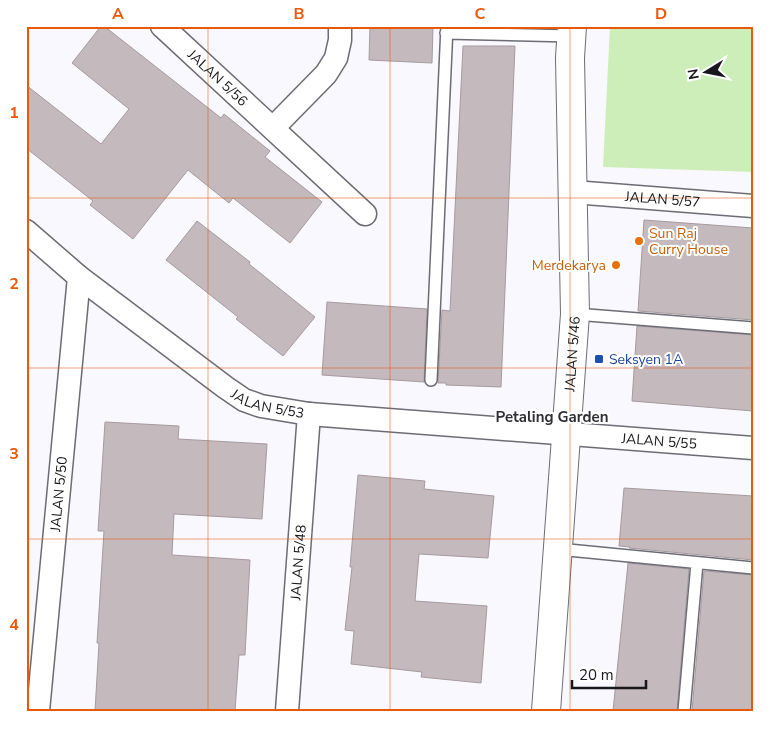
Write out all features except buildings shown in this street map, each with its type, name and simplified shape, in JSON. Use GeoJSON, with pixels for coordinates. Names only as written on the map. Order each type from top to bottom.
{"type":"FeatureCollection","features":[{"type":"Feature","properties":{"kind":"street","name":"JALAN 5/56"},"geometry":{"type":"LineString","coordinates":[[162,26],[365,214]]}},
{"type":"Feature","properties":{"kind":"street"},"geometry":{"type":"LineString","coordinates":[[274,128],[326,74],[336,58],[340,40],[340,26]]}},
{"type":"Feature","properties":{"kind":"street","name":"JALAN 5/46"},"geometry":{"type":"LineString","coordinates":[[546,711],[575,314],[570,58],[572,31]]}},
{"type":"Feature","properties":{"kind":"street","name":"JALAN 5/57"},"geometry":{"type":"LineString","coordinates":[[572,192],[753,206]]}},
{"type":"Feature","properties":{"kind":"street","name":"JALAN 5/53"},"geometry":{"type":"LineString","coordinates":[[26,231],[79,277],[244,400],[261,406],[308,414],[566,434]]}},
{"type":"Feature","properties":{"kind":"street","name":"JALAN 5/50"},"geometry":{"type":"LineString","coordinates":[[38,711],[79,277]]}},
{"type":"Feature","properties":{"kind":"street","name":"JALAN 5/48"},"geometry":{"type":"LineString","coordinates":[[287,711],[308,414]]}},
{"type":"Feature","properties":{"kind":"street","name":"JALAN 5/55"},"geometry":{"type":"LineString","coordinates":[[566,434],[753,448]]}},
{"type":"Feature","properties":{"kind":"lane"},"geometry":{"type":"LineString","coordinates":[[431,380],[446,30],[572,31]]}},
{"type":"Feature","properties":{"kind":"lane"},"geometry":{"type":"LineString","coordinates":[[575,314],[753,328]]}},
{"type":"Feature","properties":{"kind":"lane"},"geometry":{"type":"LineString","coordinates":[[558,549],[753,568]]}},
{"type":"Feature","properties":{"kind":"lane"},"geometry":{"type":"LineString","coordinates":[[684,711],[697,563]]}},
{"type":"Feature","properties":{"kind":"green space"},"geometry":{"type":"Polygon","coordinates":[[[610,26],[753,26],[753,172],[603,167],[610,26]]]}},
{"type":"Feature","properties":{"kind":"place","name":"Sun Raj Curry House"},"geometry":{"type":"Point","coordinates":[639,241]}},
{"type":"Feature","properties":{"kind":"place","name":"Merdekarya"},"geometry":{"type":"Point","coordinates":[616,265]}},
{"type":"Feature","properties":{"kind":"place","name":"Seksyen 1A"},"geometry":{"type":"Point","coordinates":[599,359]}},
{"type":"Feature","properties":{"kind":"district","name":"Petaling Garden"},"geometry":{"type":"Point","coordinates":[552,417]}}]}
